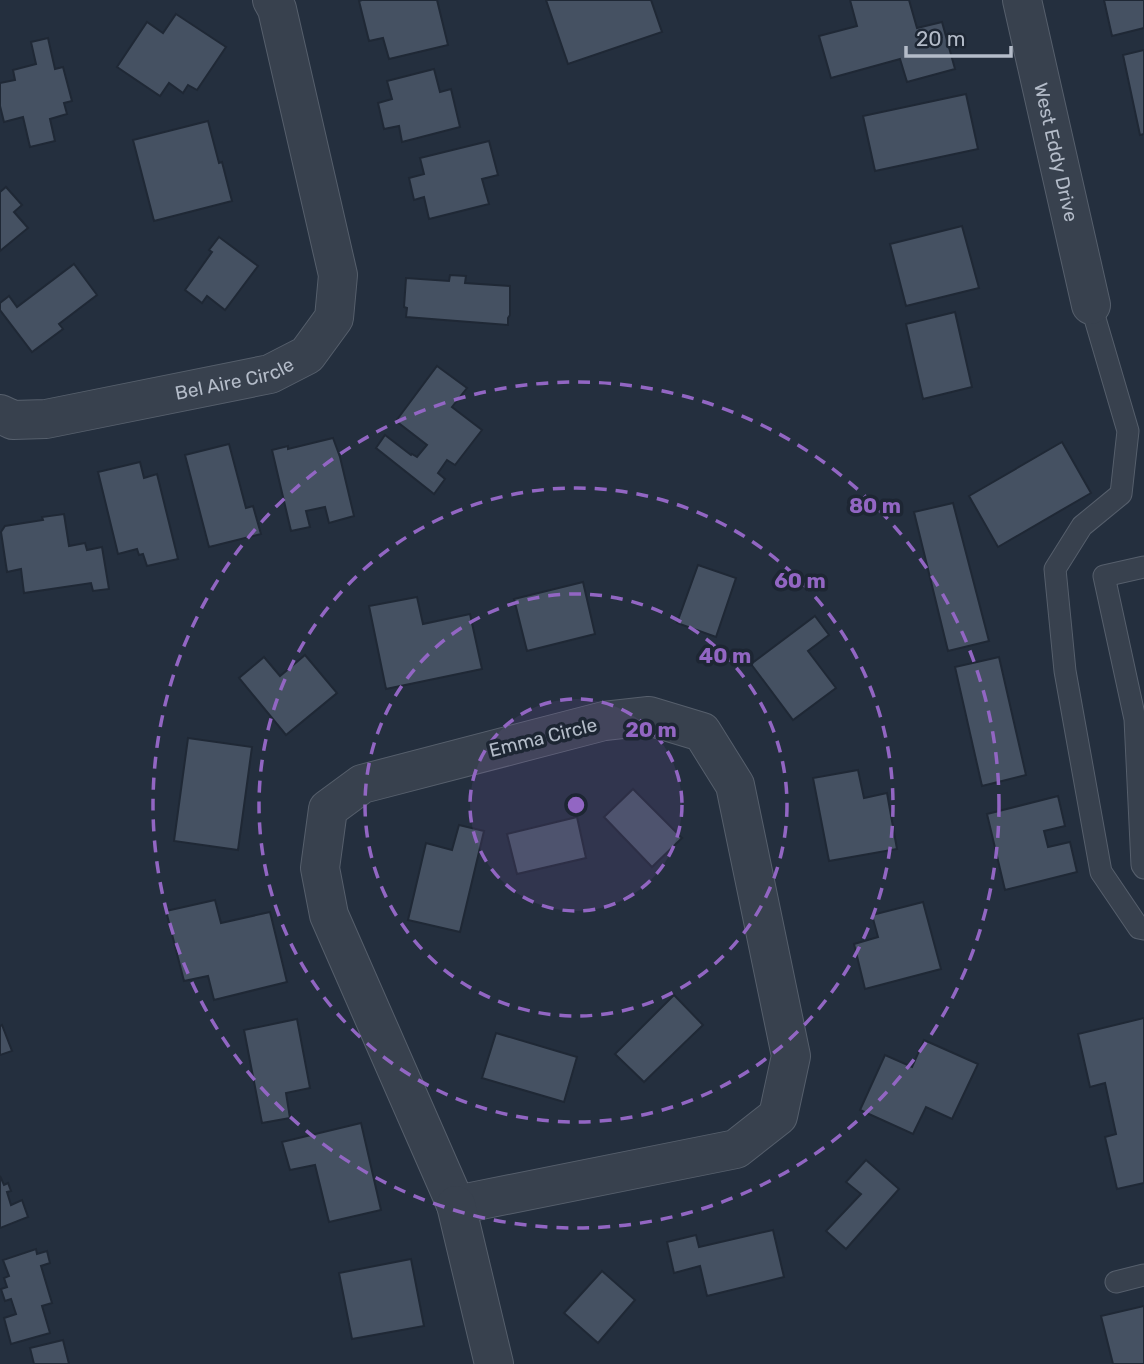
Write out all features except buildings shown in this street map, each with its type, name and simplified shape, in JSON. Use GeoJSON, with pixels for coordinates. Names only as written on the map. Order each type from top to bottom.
{"type":"FeatureCollection","features":[{"type":"Feature","properties":{"kind":"street","name":"Bel Aire Circle"},"geometry":{"type":"LineString","coordinates":[[0,414],[13,420],[46,419],[270,374],[307,355],[334,318],[338,275],[277,9],[272,0]]}},
{"type":"Feature","properties":{"kind":"street","name":"West Eddy Drive"},"geometry":{"type":"LineString","coordinates":[[1023,0],[1091,305]]}},
{"type":"Feature","properties":{"kind":"street","name":"Emma Circle"},"geometry":{"type":"LineString","coordinates":[[456,1205],[736,1149],[778,1116],[792,1056],[736,785],[702,732],[649,716],[604,721],[362,784],[328,809],[320,868],[329,915],[456,1205],[494,1364]]}},
{"type":"Feature","properties":{"kind":"lane"},"geometry":{"type":"LineString","coordinates":[[1091,305],[1136,429],[1121,494],[1083,526],[1055,569],[1065,671],[1101,872],[1139,928],[1144,929]]}},
{"type":"Feature","properties":{"kind":"lane"},"geometry":{"type":"LineString","coordinates":[[1144,567],[1104,576],[1135,719],[1144,868]]}},
{"type":"Feature","properties":{"kind":"lane"},"geometry":{"type":"LineString","coordinates":[[1116,1282],[1144,1275]]}}]}
